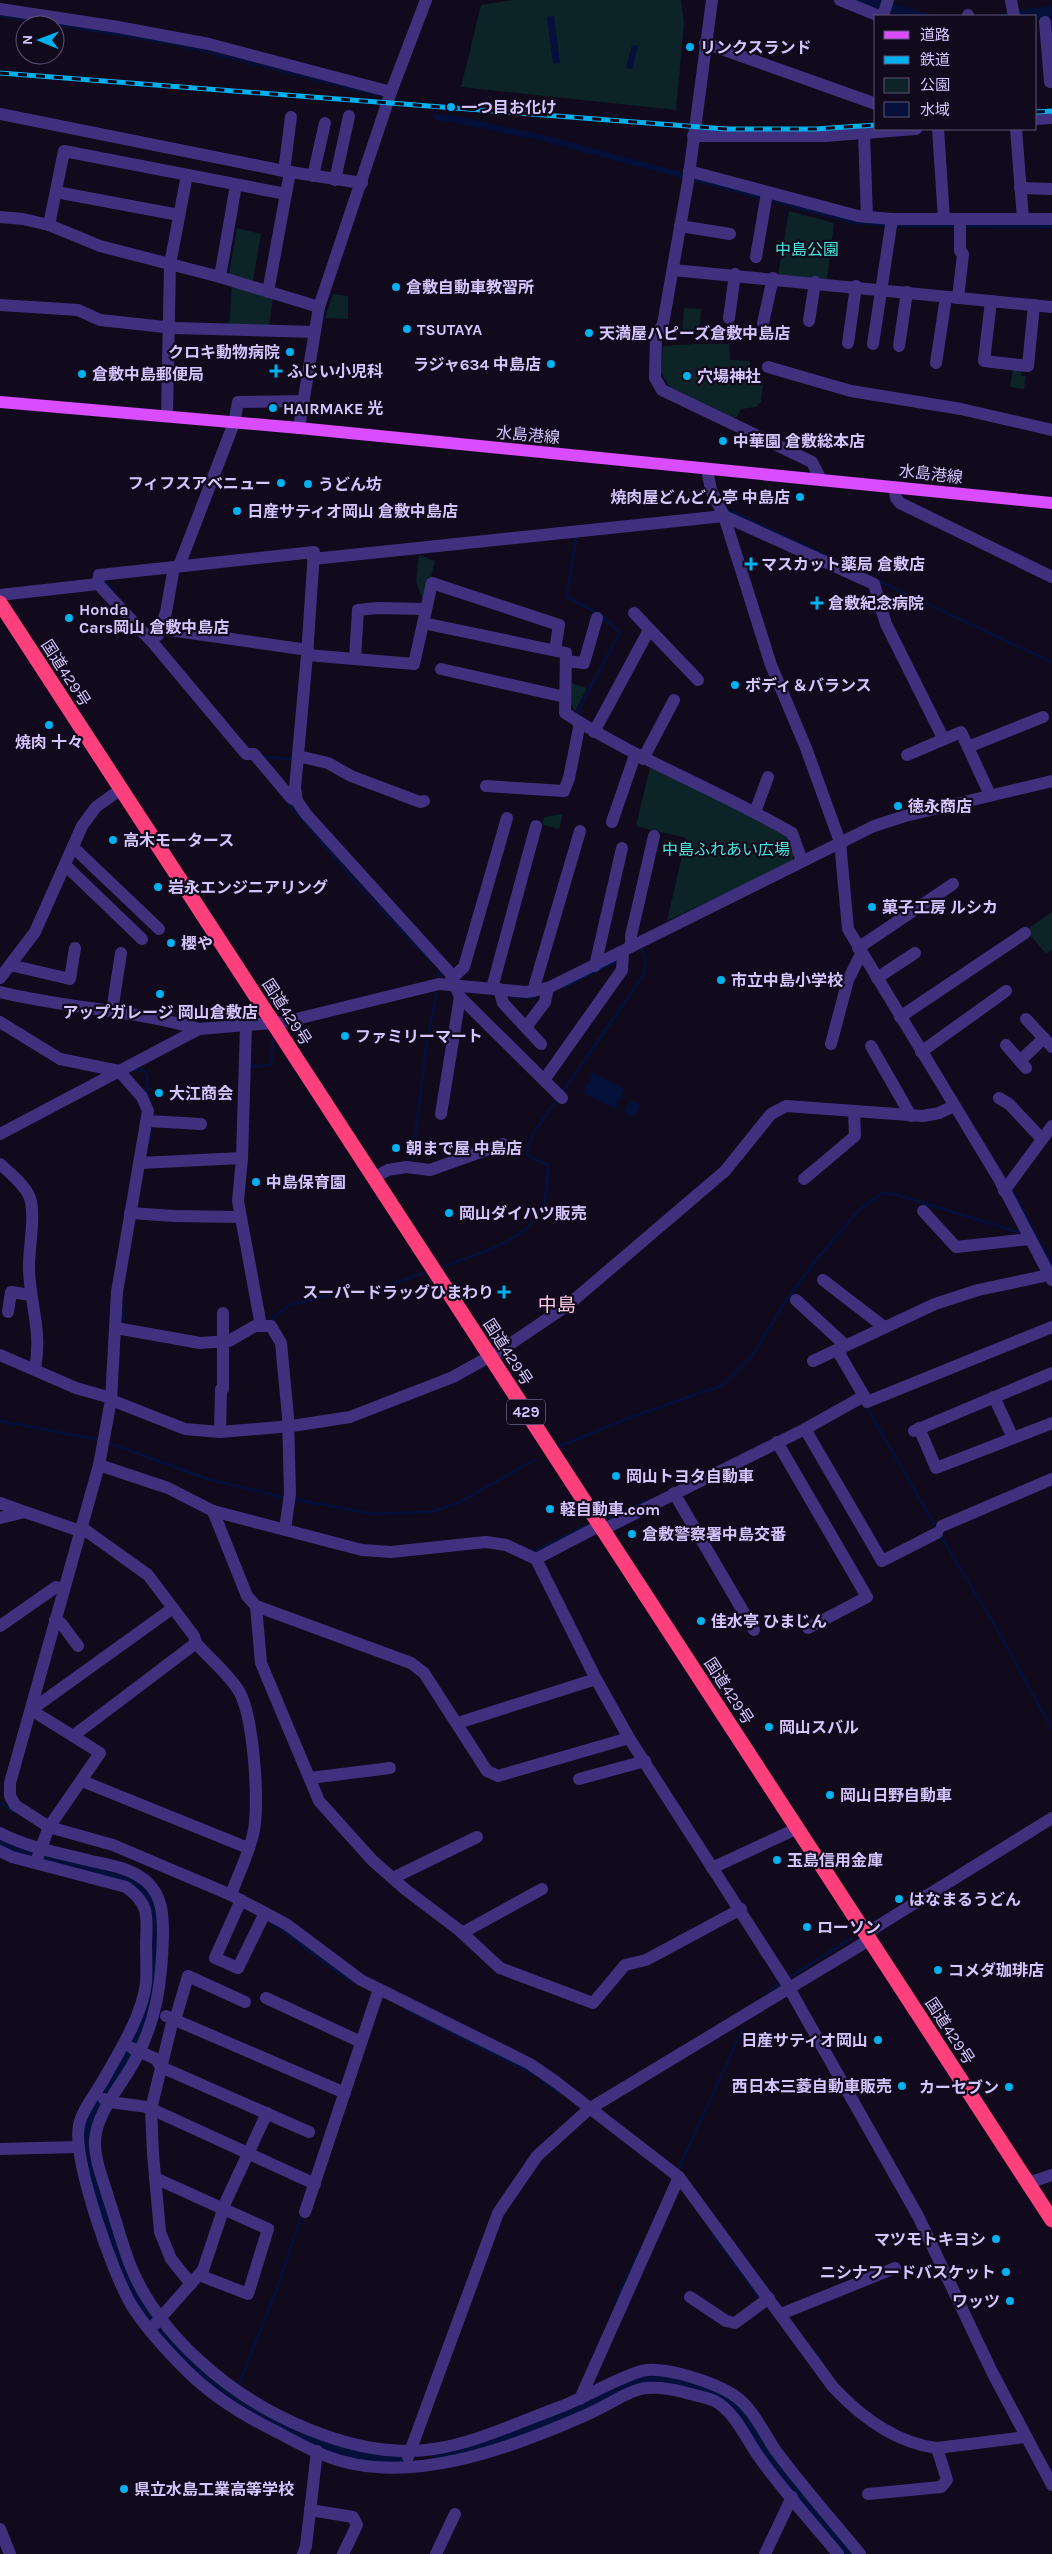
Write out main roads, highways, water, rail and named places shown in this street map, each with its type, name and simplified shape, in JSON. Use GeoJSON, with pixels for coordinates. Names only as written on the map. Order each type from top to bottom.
{"type":"FeatureCollection","features":[{"type":"Feature","properties":{"kind":"highway","name":"国道429号"},"geometry":{"type":"LineString","coordinates":[[0,603],[1052,2220]]}},
{"type":"Feature","properties":{"kind":"main road","name":"水島港線"},"geometry":{"type":"LineString","coordinates":[[0,402],[299,428],[1052,503]]}},
{"type":"Feature","properties":{"kind":"water"},"geometry":{"type":"Polygon","coordinates":[[[855,0],[884,0],[931,15],[896,15],[855,0]]]}},
{"type":"Feature","properties":{"kind":"water"},"geometry":{"type":"Polygon","coordinates":[[[1052,5],[1052,16],[1037,19],[1037,15],[991,15],[1052,5]]]}},
{"type":"Feature","properties":{"kind":"water"},"geometry":{"type":"Polygon","coordinates":[[[0,13],[15,16],[15,19],[0,17],[0,13]]]}},
{"type":"Feature","properties":{"kind":"water"},"geometry":{"type":"Polygon","coordinates":[[[554,16],[560,63],[553,64],[547,17],[554,16]]]}},
{"type":"Feature","properties":{"kind":"water"},"geometry":{"type":"Polygon","coordinates":[[[65,24],[177,43],[378,93],[377,96],[177,46],[65,28],[65,24]]]}},
{"type":"Feature","properties":{"kind":"water"},"geometry":{"type":"Polygon","coordinates":[[[632,45],[638,46],[632,69],[626,68],[632,45]]]}},
{"type":"Feature","properties":{"kind":"water"},"geometry":{"type":"Polygon","coordinates":[[[434,114],[457,116],[548,136],[854,219],[1052,223],[1052,229],[888,227],[853,224],[535,139],[434,119],[434,114]]]}},
{"type":"Feature","properties":{"kind":"water"},"geometry":{"type":"Polygon","coordinates":[[[726,507],[1052,661],[1052,664],[726,511],[726,507]]]}},
{"type":"Feature","properties":{"kind":"water"},"geometry":{"type":"Polygon","coordinates":[[[593,1073],[625,1089],[615,1109],[583,1093],[593,1073]]]}},
{"type":"Feature","properties":{"kind":"water"},"geometry":{"type":"Polygon","coordinates":[[[631,1100],[641,1105],[634,1117],[624,1112],[631,1100]]]}},
{"type":"Feature","properties":{"kind":"waterway"},"geometry":{"type":"LineString","coordinates":[[575,716],[620,632],[599,614],[567,597],[576,537]]}},
{"type":"Feature","properties":{"kind":"waterway"},"geometry":{"type":"LineString","coordinates":[[103,579],[113,591]]}},
{"type":"Feature","properties":{"kind":"waterway"},"geometry":{"type":"LineString","coordinates":[[261,757],[292,759]]}},
{"type":"Feature","properties":{"kind":"waterway"},"geometry":{"type":"LineString","coordinates":[[287,801],[357,884],[431,961]]}},
{"type":"Feature","properties":{"kind":"waterway"},"geometry":{"type":"LineString","coordinates":[[562,1093],[644,974],[646,961],[642,948]]}},
{"type":"Feature","properties":{"kind":"waterway"},"geometry":{"type":"LineString","coordinates":[[564,987],[617,961]]}},
{"type":"Feature","properties":{"kind":"waterway"},"geometry":{"type":"LineString","coordinates":[[438,980],[440,970]]}},
{"type":"Feature","properties":{"kind":"waterway"},"geometry":{"type":"LineString","coordinates":[[412,1163],[426,1047],[437,990]]}},
{"type":"Feature","properties":{"kind":"waterway"},"geometry":{"type":"LineString","coordinates":[[512,997],[535,997]]}},
{"type":"Feature","properties":{"kind":"waterway"},"geometry":{"type":"LineString","coordinates":[[247,1067],[271,1065],[273,1039]]}},
{"type":"Feature","properties":{"kind":"waterway"},"geometry":{"type":"LineString","coordinates":[[132,1069],[144,1071],[147,1075],[147,1096]]}},
{"type":"Feature","properties":{"kind":"waterway"},"geometry":{"type":"LineString","coordinates":[[444,1266],[485,1252],[513,1238],[535,1220],[545,1198],[548,1165],[527,1155],[528,1147],[534,1132],[558,1098]]}},
{"type":"Feature","properties":{"kind":"waterway"},"geometry":{"type":"LineString","coordinates":[[149,1142],[152,1123]]}},
{"type":"Feature","properties":{"kind":"waterway"},"geometry":{"type":"LineString","coordinates":[[1011,1188],[1031,1226]]}},
{"type":"Feature","properties":{"kind":"waterway"},"geometry":{"type":"LineString","coordinates":[[558,1447],[631,1417],[723,1385],[752,1356],[785,1302],[816,1260],[858,1211],[882,1193],[894,1194],[1018,1232],[1022,1230]]}},
{"type":"Feature","properties":{"kind":"waterway"},"geometry":{"type":"LineString","coordinates":[[1028,1227],[1031,1226],[1052,1265]]}},
{"type":"Feature","properties":{"kind":"waterway"},"geometry":{"type":"LineString","coordinates":[[274,1323],[272,1319],[289,1305],[330,1295],[372,1291],[423,1273]]}},
{"type":"Feature","properties":{"kind":"waterway"},"geometry":{"type":"LineString","coordinates":[[122,1303],[124,1321]]}},
{"type":"Feature","properties":{"kind":"waterway"},"geometry":{"type":"LineString","coordinates":[[866,1406],[993,1622],[1052,1729]]}},
{"type":"Feature","properties":{"kind":"waterway"},"geometry":{"type":"LineString","coordinates":[[0,1421],[100,1440]]}},
{"type":"Feature","properties":{"kind":"waterway"},"geometry":{"type":"LineString","coordinates":[[106,1442],[208,1479],[286,1498]]}},
{"type":"Feature","properties":{"kind":"waterway"},"geometry":{"type":"LineString","coordinates":[[292,1499],[374,1514],[431,1512],[458,1503],[534,1460]]}},
{"type":"Feature","properties":{"kind":"waterway"},"geometry":{"type":"LineString","coordinates":[[604,1520],[648,1500]]}},
{"type":"Feature","properties":{"kind":"waterway"},"geometry":{"type":"LineString","coordinates":[[533,1552],[585,1526]]}},
{"type":"Feature","properties":{"kind":"waterway"},"geometry":{"type":"LineString","coordinates":[[0,1803],[14,1812]]}},
{"type":"Feature","properties":{"kind":"waterway"},"geometry":{"type":"LineString","coordinates":[[0,1843],[35,1856],[116,1874],[140,1886],[151,1900],[155,1912],[152,1993],[145,2016],[135,2038],[91,2120],[86,2144],[88,2164],[94,2184],[122,2267],[136,2298],[158,2330],[185,2360],[215,2386],[249,2409],[285,2428],[323,2443],[361,2453],[399,2458]]}},
{"type":"Feature","properties":{"kind":"waterway"},"geometry":{"type":"LineString","coordinates":[[272,1923],[332,1969],[354,1982]]}},
{"type":"Feature","properties":{"kind":"waterway"},"geometry":{"type":"LineString","coordinates":[[789,1977],[852,1938]]}},
{"type":"Feature","properties":{"kind":"waterway"},"geometry":{"type":"LineString","coordinates":[[766,1993],[779,1984]]}},
{"type":"Feature","properties":{"kind":"waterway"},"geometry":{"type":"LineString","coordinates":[[407,2010],[535,2075]]}},
{"type":"Feature","properties":{"kind":"waterway"},"geometry":{"type":"LineString","coordinates":[[679,2168],[743,2028]]}},
{"type":"Feature","properties":{"kind":"waterway"},"geometry":{"type":"LineString","coordinates":[[542,2080],[560,2093]]}},
{"type":"Feature","properties":{"kind":"waterway"},"geometry":{"type":"LineString","coordinates":[[238,2386],[276,2291],[302,2214]]}},
{"type":"Feature","properties":{"kind":"waterway"},"geometry":{"type":"LineString","coordinates":[[713,2234],[761,2300]]}},
{"type":"Feature","properties":{"kind":"waterway"},"geometry":{"type":"LineString","coordinates":[[616,2302],[638,2253]]}},
{"type":"Feature","properties":{"kind":"waterway"},"geometry":{"type":"LineString","coordinates":[[813,2350],[821,2361]]}},
{"type":"Feature","properties":{"kind":"waterway"},"geometry":{"type":"LineString","coordinates":[[443,2456],[498,2440],[580,2409],[649,2378],[667,2380],[720,2396],[734,2405],[773,2465],[849,2554]]}},
{"type":"Feature","properties":{"kind":"railway"},"geometry":{"type":"LineString","coordinates":[[0,73],[726,129],[815,129],[874,125]]}},
{"type":"Feature","properties":{"kind":"railway"},"geometry":{"type":"LineString","coordinates":[[1037,112],[1052,111]]}},
{"type":"Feature","properties":{"kind":"place","name":"リンクスランド"},"geometry":{"type":"Point","coordinates":[690,47]}},
{"type":"Feature","properties":{"kind":"place","name":"一つ目お化け"},"geometry":{"type":"Point","coordinates":[451,107]}},
{"type":"Feature","properties":{"kind":"place","name":"倉敷自動車教習所"},"geometry":{"type":"Point","coordinates":[396,287]}},
{"type":"Feature","properties":{"kind":"place","name":"TSUTAYA"},"geometry":{"type":"Point","coordinates":[407,329]}},
{"type":"Feature","properties":{"kind":"place","name":"天満屋ハピーズ倉敷中島店"},"geometry":{"type":"Point","coordinates":[589,333]}},
{"type":"Feature","properties":{"kind":"place","name":"クロキ動物病院"},"geometry":{"type":"Point","coordinates":[290,352]}},
{"type":"Feature","properties":{"kind":"place","name":"ラジャ634 中島店"},"geometry":{"type":"Point","coordinates":[551,364]}},
{"type":"Feature","properties":{"kind":"place","name":"ふじい小児科"},"geometry":{"type":"Point","coordinates":[276,371]}},
{"type":"Feature","properties":{"kind":"place","name":"倉敷中島郵便局"},"geometry":{"type":"Point","coordinates":[82,374]}},
{"type":"Feature","properties":{"kind":"place","name":"穴場神社"},"geometry":{"type":"Point","coordinates":[687,376]}},
{"type":"Feature","properties":{"kind":"place","name":"HAIRMAKE 光"},"geometry":{"type":"Point","coordinates":[273,408]}},
{"type":"Feature","properties":{"kind":"place","name":"中華園 倉敷総本店"},"geometry":{"type":"Point","coordinates":[723,441]}},
{"type":"Feature","properties":{"kind":"place","name":"フィフスアベニュー"},"geometry":{"type":"Point","coordinates":[281,483]}},
{"type":"Feature","properties":{"kind":"place","name":"うどん坊"},"geometry":{"type":"Point","coordinates":[308,484]}},
{"type":"Feature","properties":{"kind":"place","name":"焼肉屋どんどん亭 中島店"},"geometry":{"type":"Point","coordinates":[800,497]}},
{"type":"Feature","properties":{"kind":"place","name":"日産サティオ岡山 倉敷中島店"},"geometry":{"type":"Point","coordinates":[237,511]}},
{"type":"Feature","properties":{"kind":"place","name":"マスカット薬局 倉敷店"},"geometry":{"type":"Point","coordinates":[751,564]}},
{"type":"Feature","properties":{"kind":"place","name":"倉敷紀念病院"},"geometry":{"type":"Point","coordinates":[817,603]}},
{"type":"Feature","properties":{"kind":"place","name":"Honda Cars岡山 倉敷中島店"},"geometry":{"type":"Point","coordinates":[69,618]}},
{"type":"Feature","properties":{"kind":"place","name":"ボディ＆バランス"},"geometry":{"type":"Point","coordinates":[735,685]}},
{"type":"Feature","properties":{"kind":"place","name":"焼肉 十々"},"geometry":{"type":"Point","coordinates":[49,725]}},
{"type":"Feature","properties":{"kind":"place","name":"徳永商店"},"geometry":{"type":"Point","coordinates":[898,806]}},
{"type":"Feature","properties":{"kind":"place","name":"高木モータース"},"geometry":{"type":"Point","coordinates":[113,840]}},
{"type":"Feature","properties":{"kind":"place","name":"岩永エンジニアリング"},"geometry":{"type":"Point","coordinates":[158,887]}},
{"type":"Feature","properties":{"kind":"place","name":"菓子工房 ルシカ"},"geometry":{"type":"Point","coordinates":[872,907]}},
{"type":"Feature","properties":{"kind":"place","name":"櫻や"},"geometry":{"type":"Point","coordinates":[171,943]}},
{"type":"Feature","properties":{"kind":"place","name":"市立中島小学校"},"geometry":{"type":"Point","coordinates":[721,980]}},
{"type":"Feature","properties":{"kind":"place","name":"アップガレージ 岡山倉敷店"},"geometry":{"type":"Point","coordinates":[160,994]}},
{"type":"Feature","properties":{"kind":"place","name":"ファミリーマート"},"geometry":{"type":"Point","coordinates":[345,1036]}},
{"type":"Feature","properties":{"kind":"place","name":"大江商会"},"geometry":{"type":"Point","coordinates":[159,1093]}},
{"type":"Feature","properties":{"kind":"place","name":"朝まで屋 中島店"},"geometry":{"type":"Point","coordinates":[396,1148]}},
{"type":"Feature","properties":{"kind":"place","name":"中島保育園"},"geometry":{"type":"Point","coordinates":[256,1182]}},
{"type":"Feature","properties":{"kind":"place","name":"岡山ダイハツ販売"},"geometry":{"type":"Point","coordinates":[449,1213]}},
{"type":"Feature","properties":{"kind":"place","name":"スーパードラッグひまわり"},"geometry":{"type":"Point","coordinates":[504,1292]}},
{"type":"Feature","properties":{"kind":"place","name":"岡山トヨタ自動車"},"geometry":{"type":"Point","coordinates":[616,1476]}},
{"type":"Feature","properties":{"kind":"place","name":"軽自動車.com"},"geometry":{"type":"Point","coordinates":[550,1509]}},
{"type":"Feature","properties":{"kind":"place","name":"倉敷警察署中島交番"},"geometry":{"type":"Point","coordinates":[632,1534]}},
{"type":"Feature","properties":{"kind":"place","name":"佳水亭 ひまじん"},"geometry":{"type":"Point","coordinates":[701,1621]}},
{"type":"Feature","properties":{"kind":"place","name":"岡山スバル"},"geometry":{"type":"Point","coordinates":[769,1727]}},
{"type":"Feature","properties":{"kind":"place","name":"岡山日野自動車"},"geometry":{"type":"Point","coordinates":[830,1795]}},
{"type":"Feature","properties":{"kind":"place","name":"玉島信用金庫"},"geometry":{"type":"Point","coordinates":[777,1860]}},
{"type":"Feature","properties":{"kind":"place","name":"はなまるうどん"},"geometry":{"type":"Point","coordinates":[899,1899]}},
{"type":"Feature","properties":{"kind":"place","name":"ローソン"},"geometry":{"type":"Point","coordinates":[807,1927]}},
{"type":"Feature","properties":{"kind":"place","name":"コメダ珈琲店"},"geometry":{"type":"Point","coordinates":[938,1970]}},
{"type":"Feature","properties":{"kind":"place","name":"日産サティオ岡山"},"geometry":{"type":"Point","coordinates":[878,2040]}},
{"type":"Feature","properties":{"kind":"place","name":"西日本三菱自動車販売"},"geometry":{"type":"Point","coordinates":[902,2086]}},
{"type":"Feature","properties":{"kind":"place","name":"カーセブン"},"geometry":{"type":"Point","coordinates":[1009,2087]}},
{"type":"Feature","properties":{"kind":"place","name":"マツモトキヨシ"},"geometry":{"type":"Point","coordinates":[996,2239]}},
{"type":"Feature","properties":{"kind":"place","name":"ニシナフードバスケット"},"geometry":{"type":"Point","coordinates":[1006,2272]}},
{"type":"Feature","properties":{"kind":"place","name":"ワッツ"},"geometry":{"type":"Point","coordinates":[1010,2301]}},
{"type":"Feature","properties":{"kind":"place","name":"県立水島工業高等学校"},"geometry":{"type":"Point","coordinates":[124,2489]}},
{"type":"Feature","properties":{"kind":"district","name":"中島"},"geometry":{"type":"Point","coordinates":[557,1305]}},
{"type":"Feature","properties":{"kind":"park label","name":"中島公園"},"geometry":{"type":"Point","coordinates":[807,249]}},
{"type":"Feature","properties":{"kind":"park label","name":"中島ふれあい広場"},"geometry":{"type":"Point","coordinates":[726,849]}}]}
